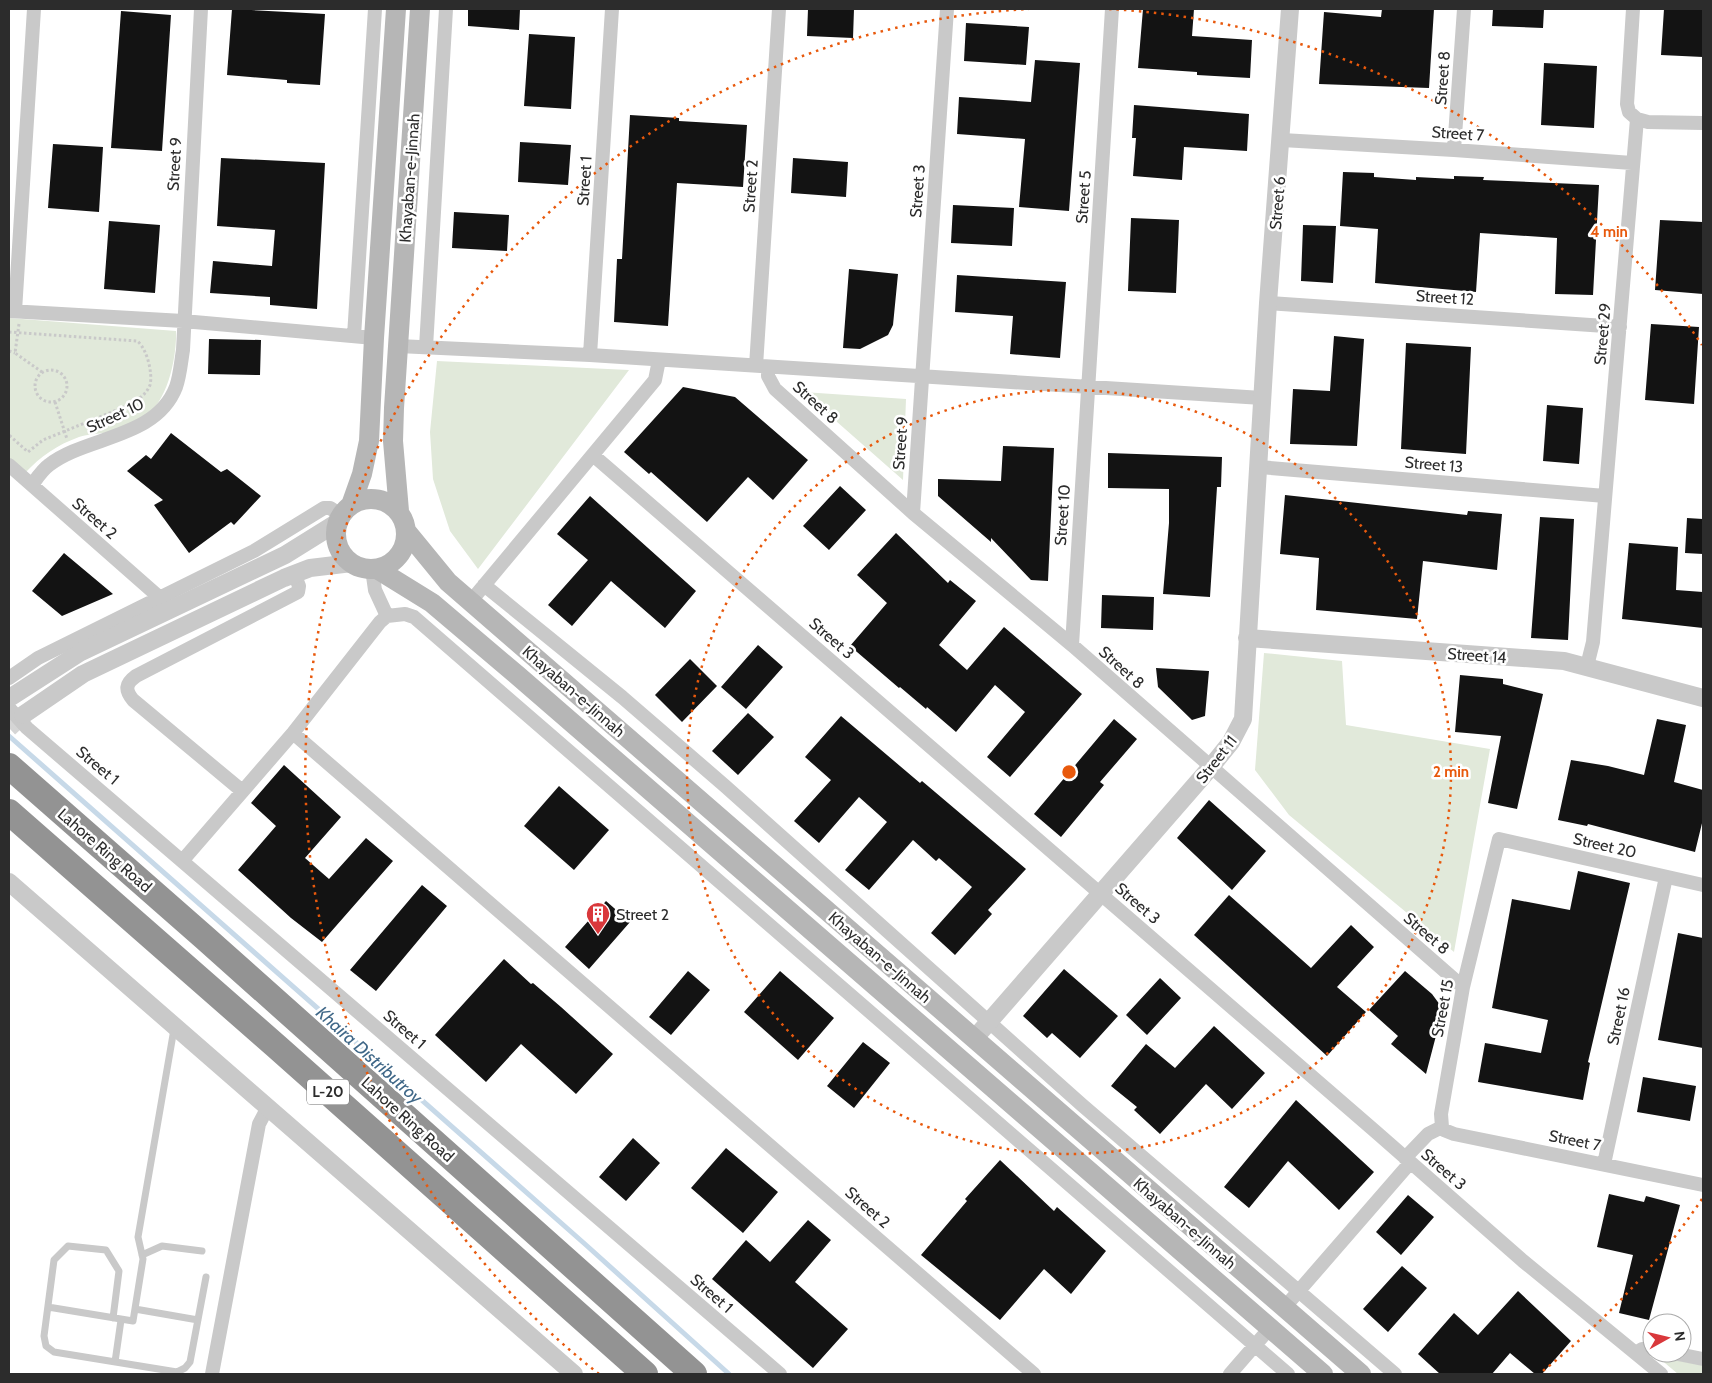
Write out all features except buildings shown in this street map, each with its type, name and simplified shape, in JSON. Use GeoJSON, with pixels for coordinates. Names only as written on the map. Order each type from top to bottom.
{"type":"FeatureCollection","features":[{"type":"Feature","properties":{"kind":"highway","name":"Lahore Ring Road"},"geometry":{"type":"LineString","coordinates":[[9,766],[694,1374]]}},
{"type":"Feature","properties":{"kind":"highway","name":"Lahore Ring Road"},"geometry":{"type":"LineString","coordinates":[[9,812],[645,1374]]}},
{"type":"Feature","properties":{"kind":"main road","name":"Khayaban-e-Jinnah"},"geometry":{"type":"LineString","coordinates":[[343,514],[362,474],[369,441],[364,337],[396,9]]}},
{"type":"Feature","properties":{"kind":"main road","name":"Khayaban-e-Jinnah"},"geometry":{"type":"LineString","coordinates":[[399,511],[393,441],[420,9]]}},
{"type":"Feature","properties":{"kind":"main road"},"geometry":{"type":"LineString","coordinates":[[376,498],[392,505],[399,511],[407,532],[404,549],[393,562],[375,569],[352,563],[340,550],[337,541],[343,514],[358,500],[376,498]]}},
{"type":"Feature","properties":{"kind":"main road","name":"Khayaban-e-Jinnah"},"geometry":{"type":"LineString","coordinates":[[407,532],[440,573],[471,601],[1361,1374]]}},
{"type":"Feature","properties":{"kind":"main road","name":"Khayaban-e-Jinnah"},"geometry":{"type":"LineString","coordinates":[[375,569],[432,603],[517,675],[1323,1374]]}},
{"type":"Feature","properties":{"kind":"street"},"geometry":{"type":"LineString","coordinates":[[34,9],[15,311],[183,321],[364,337],[375,9]]}},
{"type":"Feature","properties":{"kind":"street","name":"Street 9"},"geometry":{"type":"LineString","coordinates":[[183,321],[200,9]]}},
{"type":"Feature","properties":{"kind":"street"},"geometry":{"type":"LineString","coordinates":[[426,347],[446,9]]}},
{"type":"Feature","properties":{"kind":"street","name":"Street 1"},"geometry":{"type":"LineString","coordinates":[[590,355],[612,9]]}},
{"type":"Feature","properties":{"kind":"street","name":"Street 2"},"geometry":{"type":"LineString","coordinates":[[762,367],[779,9]]}},
{"type":"Feature","properties":{"kind":"street","name":"Street 3"},"geometry":{"type":"LineString","coordinates":[[923,375],[947,9]]}},
{"type":"Feature","properties":{"kind":"street","name":"Street 5"},"geometry":{"type":"LineString","coordinates":[[1088,388],[1112,9]]}},
{"type":"Feature","properties":{"kind":"street","name":"Street 6"},"geometry":{"type":"LineString","coordinates":[[1262,398],[1290,9]]}},
{"type":"Feature","properties":{"kind":"street","name":"Street 8"},"geometry":{"type":"LineString","coordinates":[[1454,150],[1464,9]]}},
{"type":"Feature","properties":{"kind":"street"},"geometry":{"type":"LineString","coordinates":[[1633,9],[1627,104],[1629,112],[1637,119],[1648,122],[1703,123]]}},
{"type":"Feature","properties":{"kind":"street","name":"Street 29"},"geometry":{"type":"LineString","coordinates":[[1587,666],[1593,642],[1637,119]]}},
{"type":"Feature","properties":{"kind":"street","name":"Street 7"},"geometry":{"type":"LineString","coordinates":[[1282,140],[1632,163]]}},
{"type":"Feature","properties":{"kind":"street","name":"Street 12"},"geometry":{"type":"LineString","coordinates":[[1268,303],[1620,327]]}},
{"type":"Feature","properties":{"kind":"street","name":"Street 10"},"geometry":{"type":"LineString","coordinates":[[32,486],[42,471],[58,460],[145,423],[156,416],[167,404],[176,388],[183,350],[183,321]]}},
{"type":"Feature","properties":{"kind":"street"},"geometry":{"type":"LineString","coordinates":[[398,346],[590,355],[762,367],[923,375],[1088,388],[1262,398]]}},
{"type":"Feature","properties":{"kind":"street"},"geometry":{"type":"LineString","coordinates":[[471,601],[594,456],[655,380],[659,360]]}},
{"type":"Feature","properties":{"kind":"street","name":"Street 8"},"geometry":{"type":"LineString","coordinates":[[762,367],[774,389],[912,513],[1072,646],[1463,987]]}},
{"type":"Feature","properties":{"kind":"street","name":"Street 9"},"geometry":{"type":"LineString","coordinates":[[912,513],[923,375]]}},
{"type":"Feature","properties":{"kind":"street","name":"Street 10"},"geometry":{"type":"LineString","coordinates":[[1072,646],[1088,388]]}},
{"type":"Feature","properties":{"kind":"street","name":"Street 11"},"geometry":{"type":"LineString","coordinates":[[974,1039],[1100,892],[1210,768],[1231,742],[1243,719],[1260,467],[1262,398]]}},
{"type":"Feature","properties":{"kind":"street","name":"Street 3"},"geometry":{"type":"LineString","coordinates":[[594,456],[1100,892],[1523,1261],[1661,1374]]}},
{"type":"Feature","properties":{"kind":"street","name":"Street 2"},"geometry":{"type":"LineString","coordinates":[[9,466],[159,598]]}},
{"type":"Feature","properties":{"kind":"street","name":"Street 13"},"geometry":{"type":"LineString","coordinates":[[1260,467],[1605,496]]}},
{"type":"Feature","properties":{"kind":"street"},"geometry":{"type":"LineString","coordinates":[[9,678],[38,658],[261,547],[324,508],[330,508],[343,514],[285,555],[81,652],[14,706]]}},
{"type":"Feature","properties":{"kind":"street"},"geometry":{"type":"LineString","coordinates":[[14,706],[294,573],[323,566],[352,563]]}},
{"type":"Feature","properties":{"kind":"street"},"geometry":{"type":"LineString","coordinates":[[375,569],[375,590],[387,616]]}},
{"type":"Feature","properties":{"kind":"street"},"geometry":{"type":"LineString","coordinates":[[241,790],[133,700],[127,692],[127,687],[129,681],[136,676],[298,592],[299,586],[294,573]]}},
{"type":"Feature","properties":{"kind":"street"},"geometry":{"type":"LineString","coordinates":[[484,584],[695,761],[1082,1105],[1395,1374]]}},
{"type":"Feature","properties":{"kind":"street"},"geometry":{"type":"LineString","coordinates":[[183,860],[241,790],[293,733],[380,622],[387,616],[405,614],[414,618],[1288,1374]]}},
{"type":"Feature","properties":{"kind":"street","name":"Street 14"},"geometry":{"type":"LineString","coordinates":[[1247,638],[1564,661],[1703,698]]}},
{"type":"Feature","properties":{"kind":"street","name":"Street 1"},"geometry":{"type":"LineString","coordinates":[[14,706],[27,728],[780,1374]]}},
{"type":"Feature","properties":{"kind":"street","name":"Street 2"},"geometry":{"type":"LineString","coordinates":[[293,733],[1034,1374]]}},
{"type":"Feature","properties":{"kind":"street","name":"Street 15"},"geometry":{"type":"LineString","coordinates":[[1442,1127],[1441,1114],[1463,987],[1499,839]]}},
{"type":"Feature","properties":{"kind":"street","name":"Street 20"},"geometry":{"type":"LineString","coordinates":[[1499,839],[1703,885]]}},
{"type":"Feature","properties":{"kind":"street","name":"Street 16"},"geometry":{"type":"LineString","coordinates":[[1604,1164],[1666,877]]}},
{"type":"Feature","properties":{"kind":"street"},"geometry":{"type":"LineString","coordinates":[[9,882],[574,1374]]}},
{"type":"Feature","properties":{"kind":"street"},"geometry":{"type":"LineString","coordinates":[[212,1374],[259,1124],[268,1107]]}},
{"type":"Feature","properties":{"kind":"street"},"geometry":{"type":"LineString","coordinates":[[1284,1308],[1408,1161],[1428,1134],[1442,1127]]}},
{"type":"Feature","properties":{"kind":"street","name":"Street 7"},"geometry":{"type":"LineString","coordinates":[[1442,1127],[1444,1130],[1454,1134],[1703,1185]]}},
{"type":"Feature","properties":{"kind":"street"},"geometry":{"type":"LineString","coordinates":[[1230,1374],[1270,1328]]}},
{"type":"Feature","properties":{"kind":"street"},"geometry":{"type":"LineString","coordinates":[[1637,1353],[1642,1350]]}},
{"type":"Feature","properties":{"kind":"lane"},"geometry":{"type":"LineString","coordinates":[[48,1307],[133,1321],[142,1255],[138,1237],[175,1027]]}},
{"type":"Feature","properties":{"kind":"lane"},"geometry":{"type":"LineString","coordinates":[[113,1318],[119,1271],[106,1250],[68,1246],[54,1260],[44,1336],[46,1346],[54,1352],[115,1362],[144,1371],[177,1372],[186,1368],[190,1362],[206,1277]]}},
{"type":"Feature","properties":{"kind":"lane"},"geometry":{"type":"LineString","coordinates":[[142,1255],[162,1246],[202,1251]]}},
{"type":"Feature","properties":{"kind":"lane"},"geometry":{"type":"LineString","coordinates":[[135,1309],[198,1320]]}},
{"type":"Feature","properties":{"kind":"lane"},"geometry":{"type":"LineString","coordinates":[[115,1362],[122,1320]]}},
{"type":"Feature","properties":{"kind":"path"},"geometry":{"type":"LineString","coordinates":[[15,311],[17,333],[15,353]]}},
{"type":"Feature","properties":{"kind":"path"},"geometry":{"type":"LineString","coordinates":[[9,332],[137,341],[142,344],[151,378],[146,393],[134,404],[43,440],[28,452],[9,435]]}},
{"type":"Feature","properties":{"kind":"path"},"geometry":{"type":"LineString","coordinates":[[9,351],[15,353],[42,372]]}},
{"type":"Feature","properties":{"kind":"path"},"geometry":{"type":"LineString","coordinates":[[53,369],[59,371],[66,379],[67,390],[60,400],[55,402],[44,400],[36,392],[36,381],[42,372],[53,369]]}},
{"type":"Feature","properties":{"kind":"path"},"geometry":{"type":"LineString","coordinates":[[55,402],[63,432]]}},
{"type":"Feature","properties":{"kind":"green space"},"geometry":{"type":"Polygon","coordinates":[[[9,318],[176,331],[173,366],[165,390],[152,410],[144,417],[109,432],[82,436],[56,447],[25,473],[9,458],[9,318]]]}},
{"type":"Feature","properties":{"kind":"green space"},"geometry":{"type":"Polygon","coordinates":[[[437,361],[629,370],[478,569],[450,531],[433,479],[430,432],[437,361]]]}},
{"type":"Feature","properties":{"kind":"green space"},"geometry":{"type":"Polygon","coordinates":[[[803,392],[906,399],[903,480],[803,392]]]}},
{"type":"Feature","properties":{"kind":"green space"},"geometry":{"type":"Polygon","coordinates":[[[1264,653],[1342,661],[1346,725],[1490,749],[1454,952],[1289,815],[1255,770],[1264,653]]]}},
{"type":"Feature","properties":{"kind":"green space"},"geometry":{"type":"Polygon","coordinates":[[[1692,1362],[1703,1364],[1703,1374],[1678,1374],[1665,1363],[1692,1362]]]}},
{"type":"Feature","properties":{"kind":"waterway","name":"Khaira Distributroy"},"geometry":{"type":"LineString","coordinates":[[9,736],[586,1245],[729,1374]]}},
{"type":"Feature","properties":{"kind":"tunnel"},"geometry":{"type":"LineString","coordinates":[[9,728],[23,715]]}},
{"type":"Feature","properties":{"kind":"place","name":"Street 2"},"geometry":{"type":"Point","coordinates":[598,935]}}]}
